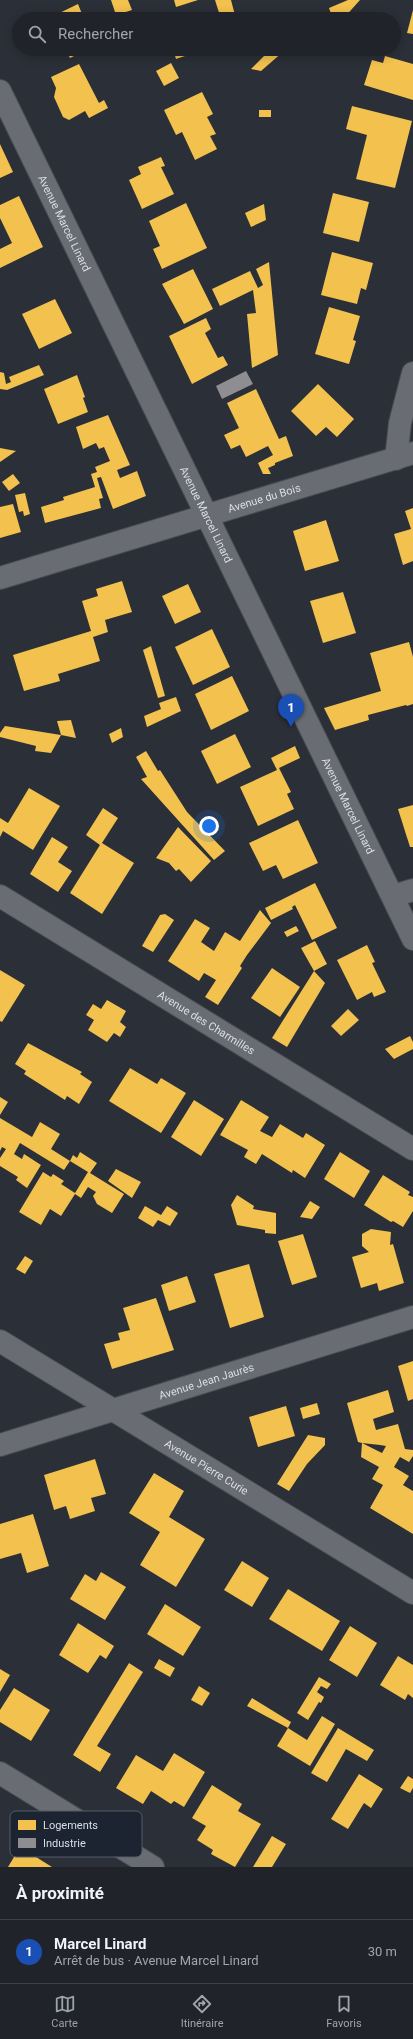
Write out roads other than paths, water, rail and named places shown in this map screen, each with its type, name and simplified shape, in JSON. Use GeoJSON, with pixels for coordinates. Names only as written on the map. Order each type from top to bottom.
{"type":"FeatureCollection","features":[{"type":"Feature","properties":{"kind":"street","name":"Avenue Marcel Linard"},"geometry":{"type":"LineString","coordinates":[[0,90],[208,516],[403,893],[413,939]]}},
{"type":"Feature","properties":{"kind":"street"},"geometry":{"type":"LineString","coordinates":[[405,456],[400,424],[413,373]]}},
{"type":"Feature","properties":{"kind":"street","name":"Avenue du Bois"},"geometry":{"type":"LineString","coordinates":[[0,578],[405,456]]}},
{"type":"Feature","properties":{"kind":"street","name":"Avenue des Charmilles"},"geometry":{"type":"LineString","coordinates":[[0,896],[413,1149]]}},
{"type":"Feature","properties":{"kind":"street","name":"Avenue Jean Jaurès"},"geometry":{"type":"LineString","coordinates":[[0,1446],[413,1317]]}},
{"type":"Feature","properties":{"kind":"street","name":"Avenue Pierre Curie"},"geometry":{"type":"LineString","coordinates":[[0,1341],[413,1593]]}},
{"type":"Feature","properties":{"kind":"street"},"geometry":{"type":"LineString","coordinates":[[0,1774],[61,1811]]}},
{"type":"Feature","properties":{"kind":"street"},"geometry":{"type":"LineString","coordinates":[[137,1857],[153,1867]]}},
{"type":"Feature","properties":{"kind":"place","name":"Marcel Linard"},"geometry":{"type":"Point","coordinates":[291,727]}}]}
